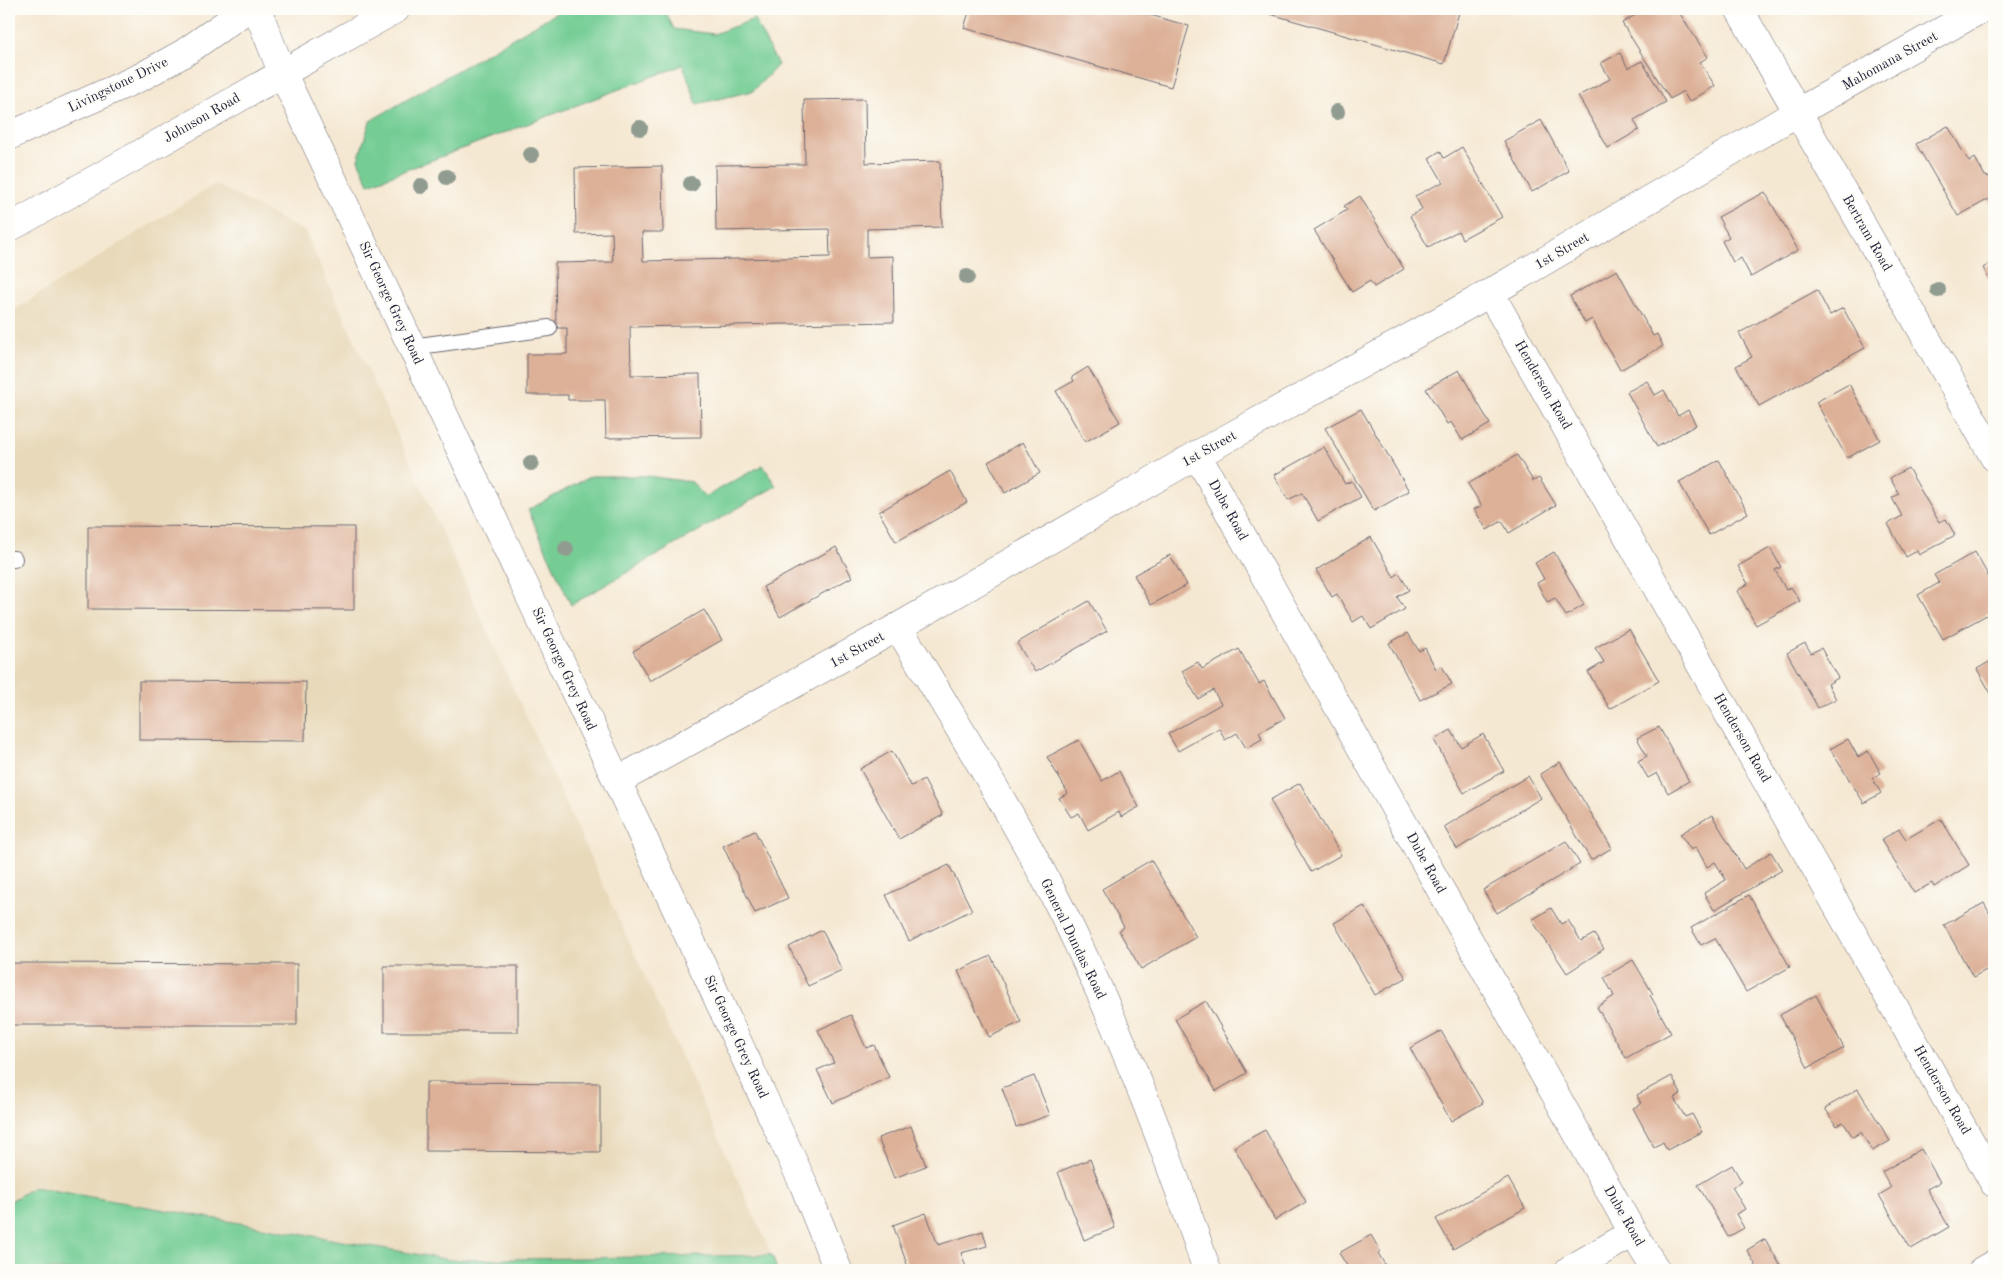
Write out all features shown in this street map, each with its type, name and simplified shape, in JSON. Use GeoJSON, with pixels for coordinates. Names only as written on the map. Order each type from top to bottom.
{"type":"FeatureCollection","features":[{"type":"Feature","properties":{"kind":"street","name":"Livingstone Drive"},"geometry":{"type":"LineString","coordinates":[[9,136],[141,77],[184,52],[246,9]]}},
{"type":"Feature","properties":{"kind":"street","name":"Sir George Grey Road"},"geometry":{"type":"LineString","coordinates":[[258,9],[282,72],[617,781],[803,1183],[838,1270]]}},
{"type":"Feature","properties":{"kind":"street","name":"Johnson Road"},"geometry":{"type":"LineString","coordinates":[[9,228],[396,9]]}},
{"type":"Feature","properties":{"kind":"street","name":"Bertram Road"},"geometry":{"type":"LineString","coordinates":[[1739,9],[1994,457]]}},
{"type":"Feature","properties":{"kind":"street","name":"Mahomana Street"},"geometry":{"type":"LineString","coordinates":[[1798,112],[1981,9]]}},
{"type":"Feature","properties":{"kind":"street","name":"1st Street"},"geometry":{"type":"LineString","coordinates":[[617,781],[898,627],[1197,455],[1490,293],[1798,112]]}},
{"type":"Feature","properties":{"kind":"street","name":"Henderson Road"},"geometry":{"type":"LineString","coordinates":[[1490,293],[1994,1183]]}},
{"type":"Feature","properties":{"kind":"street","name":"Dube Road"},"geometry":{"type":"LineString","coordinates":[[1197,455],[1633,1233],[1656,1270]]}},
{"type":"Feature","properties":{"kind":"street","name":"General Dundas Road"},"geometry":{"type":"LineString","coordinates":[[898,627],[1006,806],[1066,920],[1112,1020],[1186,1208],[1207,1270]]}},
{"type":"Feature","properties":{"kind":"street"},"geometry":{"type":"LineString","coordinates":[[1569,1270],[1633,1233]]}},
{"type":"Feature","properties":{"kind":"street"},"geometry":{"type":"LineString","coordinates":[[1983,1270],[1994,1264]]}},
{"type":"Feature","properties":{"kind":"lane"},"geometry":{"type":"LineString","coordinates":[[412,347],[549,328]]}},
{"type":"Feature","properties":{"kind":"shaded area"},"geometry":{"type":"Polygon","coordinates":[[[215,184],[305,232],[772,1255],[450,1260],[34,1187],[9,1202],[9,313],[215,184]]]}},
{"type":"Feature","properties":{"kind":"green space"},"geometry":{"type":"Polygon","coordinates":[[[563,9],[664,9],[674,29],[714,34],[754,19],[778,65],[753,91],[697,104],[683,65],[369,184],[358,160],[370,121],[563,9]]]}},
{"type":"Feature","properties":{"kind":"green space"},"geometry":{"type":"Polygon","coordinates":[[[763,465],[776,486],[571,605],[528,510],[591,476],[647,476],[692,482],[705,497],[763,465]]]}},
{"type":"Feature","properties":{"kind":"green space"},"geometry":{"type":"Polygon","coordinates":[[[34,1187],[450,1260],[772,1255],[777,1270],[9,1270],[9,1202],[34,1187]]]}},
{"type":"Feature","properties":{"kind":"building"},"geometry":{"type":"Polygon","coordinates":[[[970,9],[1129,9],[1189,26],[1171,87],[964,28],[970,9]]]}},
{"type":"Feature","properties":{"kind":"building"},"geometry":{"type":"Polygon","coordinates":[[[1253,9],[1460,9],[1444,64],[1253,9]]]}},
{"type":"Feature","properties":{"kind":"building"},"geometry":{"type":"Polygon","coordinates":[[[1645,9],[1677,9],[1708,57],[1700,62],[1715,86],[1689,102],[1683,91],[1670,99],[1622,23],[1645,9]]]}},
{"type":"Feature","properties":{"kind":"building"},"geometry":{"type":"Polygon","coordinates":[[[1620,53],[1628,68],[1642,61],[1666,102],[1634,120],[1639,130],[1608,148],[1578,96],[1610,79],[1601,63],[1620,53]]]}},
{"type":"Feature","properties":{"kind":"building"},"geometry":{"type":"Polygon","coordinates":[[[865,99],[866,163],[940,161],[942,227],[867,229],[867,257],[893,256],[894,322],[630,327],[631,375],[700,374],[701,437],[606,438],[605,400],[568,400],[568,395],[527,395],[527,354],[567,354],[567,328],[556,328],[555,263],[613,262],[612,233],[576,234],[575,168],[662,166],[663,232],[642,232],[643,261],[830,257],[829,229],[716,231],[715,165],[805,164],[804,100],[865,99]]]}},
{"type":"Feature","properties":{"kind":"building"},"geometry":{"type":"Polygon","coordinates":[[[1541,120],[1569,171],[1532,192],[1504,141],[1541,120]]]}},
{"type":"Feature","properties":{"kind":"building"},"geometry":{"type":"Polygon","coordinates":[[[1948,126],[1969,162],[1975,158],[1985,176],[1994,178],[1994,208],[1989,199],[1958,216],[1916,144],[1948,126]]]}},
{"type":"Feature","properties":{"kind":"building"},"geometry":{"type":"Polygon","coordinates":[[[1462,147],[1502,217],[1462,239],[1458,231],[1428,247],[1410,216],[1422,209],[1415,196],[1443,182],[1429,158],[1440,151],[1444,158],[1462,147]]]}},
{"type":"Feature","properties":{"kind":"building"},"geometry":{"type":"Polygon","coordinates":[[[1765,192],[1798,250],[1751,277],[1741,258],[1733,262],[1722,241],[1729,237],[1718,217],[1765,192]]]}},
{"type":"Feature","properties":{"kind":"building"},"geometry":{"type":"Polygon","coordinates":[[[1360,196],[1404,269],[1374,287],[1370,281],[1352,292],[1314,230],[1347,210],[1344,206],[1360,196]]]}},
{"type":"Feature","properties":{"kind":"building"},"geometry":{"type":"Polygon","coordinates":[[[1994,261],[1994,288],[1983,268],[1994,261]]]}},
{"type":"Feature","properties":{"kind":"building"},"geometry":{"type":"Polygon","coordinates":[[[1617,270],[1653,336],[1657,334],[1663,346],[1620,370],[1592,319],[1585,323],[1570,296],[1617,270]]]}},
{"type":"Feature","properties":{"kind":"building"},"geometry":{"type":"Polygon","coordinates":[[[1817,290],[1830,315],[1843,308],[1865,348],[1759,406],[1736,366],[1752,357],[1739,333],[1817,290]]]}},
{"type":"Feature","properties":{"kind":"building"},"geometry":{"type":"Polygon","coordinates":[[[1088,367],[1120,422],[1085,442],[1056,391],[1074,381],[1072,377],[1088,367]]]}},
{"type":"Feature","properties":{"kind":"building"},"geometry":{"type":"Polygon","coordinates":[[[1459,370],[1490,424],[1462,440],[1451,422],[1447,424],[1426,389],[1459,370]]]}},
{"type":"Feature","properties":{"kind":"building"},"geometry":{"type":"Polygon","coordinates":[[[1647,381],[1655,395],[1664,390],[1678,416],[1688,410],[1696,425],[1657,447],[1627,392],[1647,381]]]}},
{"type":"Feature","properties":{"kind":"building"},"geometry":{"type":"Polygon","coordinates":[[[1849,384],[1880,440],[1847,458],[1816,402],[1849,384]]]}},
{"type":"Feature","properties":{"kind":"building"},"geometry":{"type":"Polygon","coordinates":[[[1361,409],[1409,491],[1374,511],[1325,428],[1361,409]]]}},
{"type":"Feature","properties":{"kind":"building"},"geometry":{"type":"Polygon","coordinates":[[[1023,442],[1040,473],[1005,493],[988,462],[1023,442]]]}},
{"type":"Feature","properties":{"kind":"building"},"geometry":{"type":"Polygon","coordinates":[[[1324,447],[1345,484],[1352,481],[1361,497],[1318,521],[1302,493],[1288,500],[1274,475],[1324,447]]]}},
{"type":"Feature","properties":{"kind":"building"},"geometry":{"type":"Polygon","coordinates":[[[1517,455],[1533,481],[1539,478],[1556,505],[1509,533],[1502,521],[1487,530],[1474,509],[1482,506],[1468,484],[1517,455]]]}},
{"type":"Feature","properties":{"kind":"building"},"geometry":{"type":"Polygon","coordinates":[[[1719,460],[1748,513],[1709,535],[1679,482],[1719,460]]]}},
{"type":"Feature","properties":{"kind":"building"},"geometry":{"type":"Polygon","coordinates":[[[1908,468],[1939,522],[1946,519],[1955,535],[1919,555],[1917,551],[1906,557],[1888,524],[1902,516],[1892,498],[1899,494],[1890,478],[1908,468]]]}},
{"type":"Feature","properties":{"kind":"building"},"geometry":{"type":"Polygon","coordinates":[[[950,471],[967,502],[896,542],[879,512],[950,471]]]}},
{"type":"Feature","properties":{"kind":"building"},"geometry":{"type":"Polygon","coordinates":[[[88,526],[354,527],[354,610],[88,609],[88,526]]]}},
{"type":"Feature","properties":{"kind":"building"},"geometry":{"type":"Polygon","coordinates":[[[1371,537],[1394,577],[1399,573],[1409,590],[1397,597],[1405,609],[1371,629],[1363,616],[1353,622],[1337,594],[1332,597],[1316,570],[1371,537]]]}},
{"type":"Feature","properties":{"kind":"building"},"geometry":{"type":"Polygon","coordinates":[[[836,547],[852,577],[780,617],[763,587],[836,547]]]}},
{"type":"Feature","properties":{"kind":"building"},"geometry":{"type":"Polygon","coordinates":[[[1770,548],[1781,567],[1775,570],[1786,590],[1791,587],[1800,601],[1756,625],[1737,591],[1748,584],[1738,566],[1770,548]]]}},
{"type":"Feature","properties":{"kind":"building"},"geometry":{"type":"Polygon","coordinates":[[[1554,552],[1584,605],[1566,616],[1555,598],[1547,602],[1537,583],[1544,579],[1535,563],[1554,552]]]}},
{"type":"Feature","properties":{"kind":"building"},"geometry":{"type":"Polygon","coordinates":[[[1975,552],[1994,586],[1994,611],[1943,639],[1918,595],[1939,583],[1934,575],[1975,552]]]}},
{"type":"Feature","properties":{"kind":"building"},"geometry":{"type":"Polygon","coordinates":[[[1170,555],[1187,585],[1151,605],[1134,575],[1170,555]]]}},
{"type":"Feature","properties":{"kind":"building"},"geometry":{"type":"Polygon","coordinates":[[[1089,601],[1107,631],[1035,672],[1017,643],[1089,601]]]}},
{"type":"Feature","properties":{"kind":"building"},"geometry":{"type":"Polygon","coordinates":[[[704,610],[722,640],[650,681],[633,651],[704,610]]]}},
{"type":"Feature","properties":{"kind":"building"},"geometry":{"type":"Polygon","coordinates":[[[1629,629],[1659,681],[1610,709],[1588,672],[1604,662],[1595,648],[1629,629]]]}},
{"type":"Feature","properties":{"kind":"building"},"geometry":{"type":"Polygon","coordinates":[[[1408,633],[1419,651],[1425,648],[1436,669],[1442,666],[1452,684],[1420,700],[1389,643],[1408,633]]]}},
{"type":"Feature","properties":{"kind":"building"},"geometry":{"type":"Polygon","coordinates":[[[1805,643],[1811,653],[1821,648],[1838,678],[1828,684],[1836,699],[1818,708],[1787,653],[1805,643]]]}},
{"type":"Feature","properties":{"kind":"building"},"geometry":{"type":"Polygon","coordinates":[[[1239,649],[1259,684],[1264,681],[1285,718],[1259,732],[1262,739],[1246,748],[1237,733],[1225,740],[1219,728],[1178,751],[1168,734],[1221,704],[1213,690],[1198,699],[1182,671],[1198,662],[1202,669],[1239,649]]]}},
{"type":"Feature","properties":{"kind":"building"},"geometry":{"type":"Polygon","coordinates":[[[1994,659],[1994,699],[1977,669],[1994,659]]]}},
{"type":"Feature","properties":{"kind":"building"},"geometry":{"type":"Polygon","coordinates":[[[139,681],[306,682],[305,741],[139,740],[139,681]]]}},
{"type":"Feature","properties":{"kind":"building"},"geometry":{"type":"Polygon","coordinates":[[[1659,727],[1689,781],[1668,793],[1657,773],[1648,778],[1638,761],[1647,756],[1637,738],[1659,727]]]}},
{"type":"Feature","properties":{"kind":"building"},"geometry":{"type":"Polygon","coordinates":[[[1451,730],[1461,747],[1483,734],[1504,771],[1464,793],[1434,740],[1451,730]]]}},
{"type":"Feature","properties":{"kind":"building"},"geometry":{"type":"Polygon","coordinates":[[[1848,739],[1858,757],[1868,751],[1881,773],[1872,778],[1881,793],[1864,803],[1830,749],[1848,739]]]}},
{"type":"Feature","properties":{"kind":"building"},"geometry":{"type":"Polygon","coordinates":[[[1079,740],[1102,781],[1119,771],[1139,807],[1121,817],[1119,812],[1088,830],[1079,813],[1071,817],[1059,798],[1068,793],[1047,757],[1079,740]]]}},
{"type":"Feature","properties":{"kind":"building"},"geometry":{"type":"Polygon","coordinates":[[[892,751],[911,786],[924,780],[943,815],[899,839],[860,769],[892,751]]]}},
{"type":"Feature","properties":{"kind":"building"},"geometry":{"type":"Polygon","coordinates":[[[1560,762],[1612,848],[1591,860],[1540,774],[1560,762]]]}},
{"type":"Feature","properties":{"kind":"building"},"geometry":{"type":"Polygon","coordinates":[[[1528,776],[1541,798],[1457,849],[1444,827],[1528,776]]]}},
{"type":"Feature","properties":{"kind":"building"},"geometry":{"type":"Polygon","coordinates":[[[1300,783],[1341,855],[1311,872],[1270,800],[1300,783]]]}},
{"type":"Feature","properties":{"kind":"building"},"geometry":{"type":"Polygon","coordinates":[[[1712,815],[1744,869],[1771,852],[1782,870],[1714,910],[1704,893],[1726,880],[1715,862],[1707,867],[1696,847],[1691,850],[1680,834],[1712,815]]]}},
{"type":"Feature","properties":{"kind":"building"},"geometry":{"type":"Polygon","coordinates":[[[1941,819],[1969,865],[1934,887],[1932,883],[1914,893],[1881,840],[1899,829],[1906,839],[1941,819]]]}},
{"type":"Feature","properties":{"kind":"building"},"geometry":{"type":"Polygon","coordinates":[[[755,831],[788,898],[755,913],[723,846],[755,831]]]}},
{"type":"Feature","properties":{"kind":"building"},"geometry":{"type":"Polygon","coordinates":[[[1566,841],[1580,864],[1497,913],[1483,890],[1566,841]]]}},
{"type":"Feature","properties":{"kind":"building"},"geometry":{"type":"Polygon","coordinates":[[[1151,860],[1196,937],[1141,969],[1119,931],[1124,927],[1102,889],[1151,860]]]}},
{"type":"Feature","properties":{"kind":"building"},"geometry":{"type":"Polygon","coordinates":[[[949,865],[972,910],[909,941],[886,895],[949,865]]]}},
{"type":"Feature","properties":{"kind":"building"},"geometry":{"type":"Polygon","coordinates":[[[1749,895],[1790,967],[1746,992],[1715,938],[1701,945],[1691,928],[1749,895]]]}},
{"type":"Feature","properties":{"kind":"building"},"geometry":{"type":"Polygon","coordinates":[[[1984,903],[1991,916],[1994,914],[1994,976],[1990,968],[1973,977],[1944,925],[1984,903]]]}},
{"type":"Feature","properties":{"kind":"building"},"geometry":{"type":"Polygon","coordinates":[[[1364,906],[1406,978],[1375,995],[1334,923],[1364,906]]]}},
{"type":"Feature","properties":{"kind":"building"},"geometry":{"type":"Polygon","coordinates":[[[1551,908],[1561,924],[1568,920],[1581,941],[1594,934],[1604,949],[1567,973],[1532,920],[1551,908]]]}},
{"type":"Feature","properties":{"kind":"building"},"geometry":{"type":"Polygon","coordinates":[[[822,930],[842,970],[808,986],[789,947],[822,930]]]}},
{"type":"Feature","properties":{"kind":"building"},"geometry":{"type":"Polygon","coordinates":[[[991,956],[1021,1022],[989,1037],[958,971],[991,956]]]}},
{"type":"Feature","properties":{"kind":"building"},"geometry":{"type":"Polygon","coordinates":[[[1633,960],[1653,994],[1650,995],[1671,1033],[1626,1058],[1597,1007],[1614,996],[1604,977],[1633,960]]]}},
{"type":"Feature","properties":{"kind":"building"},"geometry":{"type":"Polygon","coordinates":[[[9,963],[297,964],[297,1025],[9,1025],[9,963]]]}},
{"type":"Feature","properties":{"kind":"building"},"geometry":{"type":"Polygon","coordinates":[[[384,966],[518,966],[518,1032],[384,1032],[384,966]]]}},
{"type":"Feature","properties":{"kind":"building"},"geometry":{"type":"Polygon","coordinates":[[[1816,995],[1844,1048],[1808,1068],[1780,1015],[1816,995]]]}},
{"type":"Feature","properties":{"kind":"building"},"geometry":{"type":"Polygon","coordinates":[[[1206,1001],[1247,1073],[1216,1091],[1175,1019],[1206,1001]]]}},
{"type":"Feature","properties":{"kind":"building"},"geometry":{"type":"Polygon","coordinates":[[[851,1015],[866,1048],[874,1045],[889,1077],[833,1103],[817,1070],[834,1063],[818,1030],[851,1015]]]}},
{"type":"Feature","properties":{"kind":"building"},"geometry":{"type":"Polygon","coordinates":[[[1441,1031],[1483,1103],[1451,1121],[1410,1048],[1441,1031]]]}},
{"type":"Feature","properties":{"kind":"building"},"geometry":{"type":"Polygon","coordinates":[[[1034,1076],[1050,1115],[1016,1127],[1002,1088],[1034,1076]]]}},
{"type":"Feature","properties":{"kind":"building"},"geometry":{"type":"Polygon","coordinates":[[[1672,1076],[1681,1094],[1674,1098],[1685,1117],[1692,1114],[1702,1132],[1667,1150],[1663,1142],[1654,1147],[1633,1108],[1641,1104],[1637,1095],[1672,1076]]]}},
{"type":"Feature","properties":{"kind":"building"},"geometry":{"type":"Polygon","coordinates":[[[426,1082],[600,1083],[600,1152],[426,1151],[426,1082]]]}},
{"type":"Feature","properties":{"kind":"building"},"geometry":{"type":"Polygon","coordinates":[[[1858,1089],[1890,1141],[1872,1151],[1861,1132],[1853,1137],[1843,1122],[1836,1126],[1825,1108],[1858,1089]]]}},
{"type":"Feature","properties":{"kind":"building"},"geometry":{"type":"Polygon","coordinates":[[[911,1126],[926,1166],[894,1178],[878,1138],[911,1126]]]}},
{"type":"Feature","properties":{"kind":"building"},"geometry":{"type":"Polygon","coordinates":[[[1265,1130],[1306,1202],[1275,1220],[1234,1147],[1265,1130]]]}},
{"type":"Feature","properties":{"kind":"building"},"geometry":{"type":"Polygon","coordinates":[[[1921,1149],[1940,1182],[1927,1189],[1949,1227],[1911,1249],[1879,1195],[1891,1188],[1882,1172],[1921,1149]]]}},
{"type":"Feature","properties":{"kind":"building"},"geometry":{"type":"Polygon","coordinates":[[[1090,1159],[1115,1228],[1084,1240],[1058,1172],[1090,1159]]]}},
{"type":"Feature","properties":{"kind":"building"},"geometry":{"type":"Polygon","coordinates":[[[1732,1165],[1742,1182],[1732,1187],[1745,1209],[1736,1214],[1744,1228],[1728,1237],[1698,1185],[1732,1165]]]}},
{"type":"Feature","properties":{"kind":"building"},"geometry":{"type":"Polygon","coordinates":[[[1508,1178],[1525,1208],[1453,1249],[1436,1219],[1508,1178]]]}},
{"type":"Feature","properties":{"kind":"building"},"geometry":{"type":"Polygon","coordinates":[[[926,1213],[938,1245],[983,1231],[987,1246],[961,1253],[967,1270],[909,1270],[893,1225],[926,1213]]]}},
{"type":"Feature","properties":{"kind":"building"},"geometry":{"type":"Polygon","coordinates":[[[1371,1235],[1380,1251],[1378,1253],[1388,1270],[1346,1270],[1349,1269],[1339,1253],[1371,1235]]]}},
{"type":"Feature","properties":{"kind":"building"},"geometry":{"type":"Polygon","coordinates":[[[1765,1239],[1783,1270],[1749,1270],[1756,1266],[1747,1250],[1765,1239]]]}}]}
